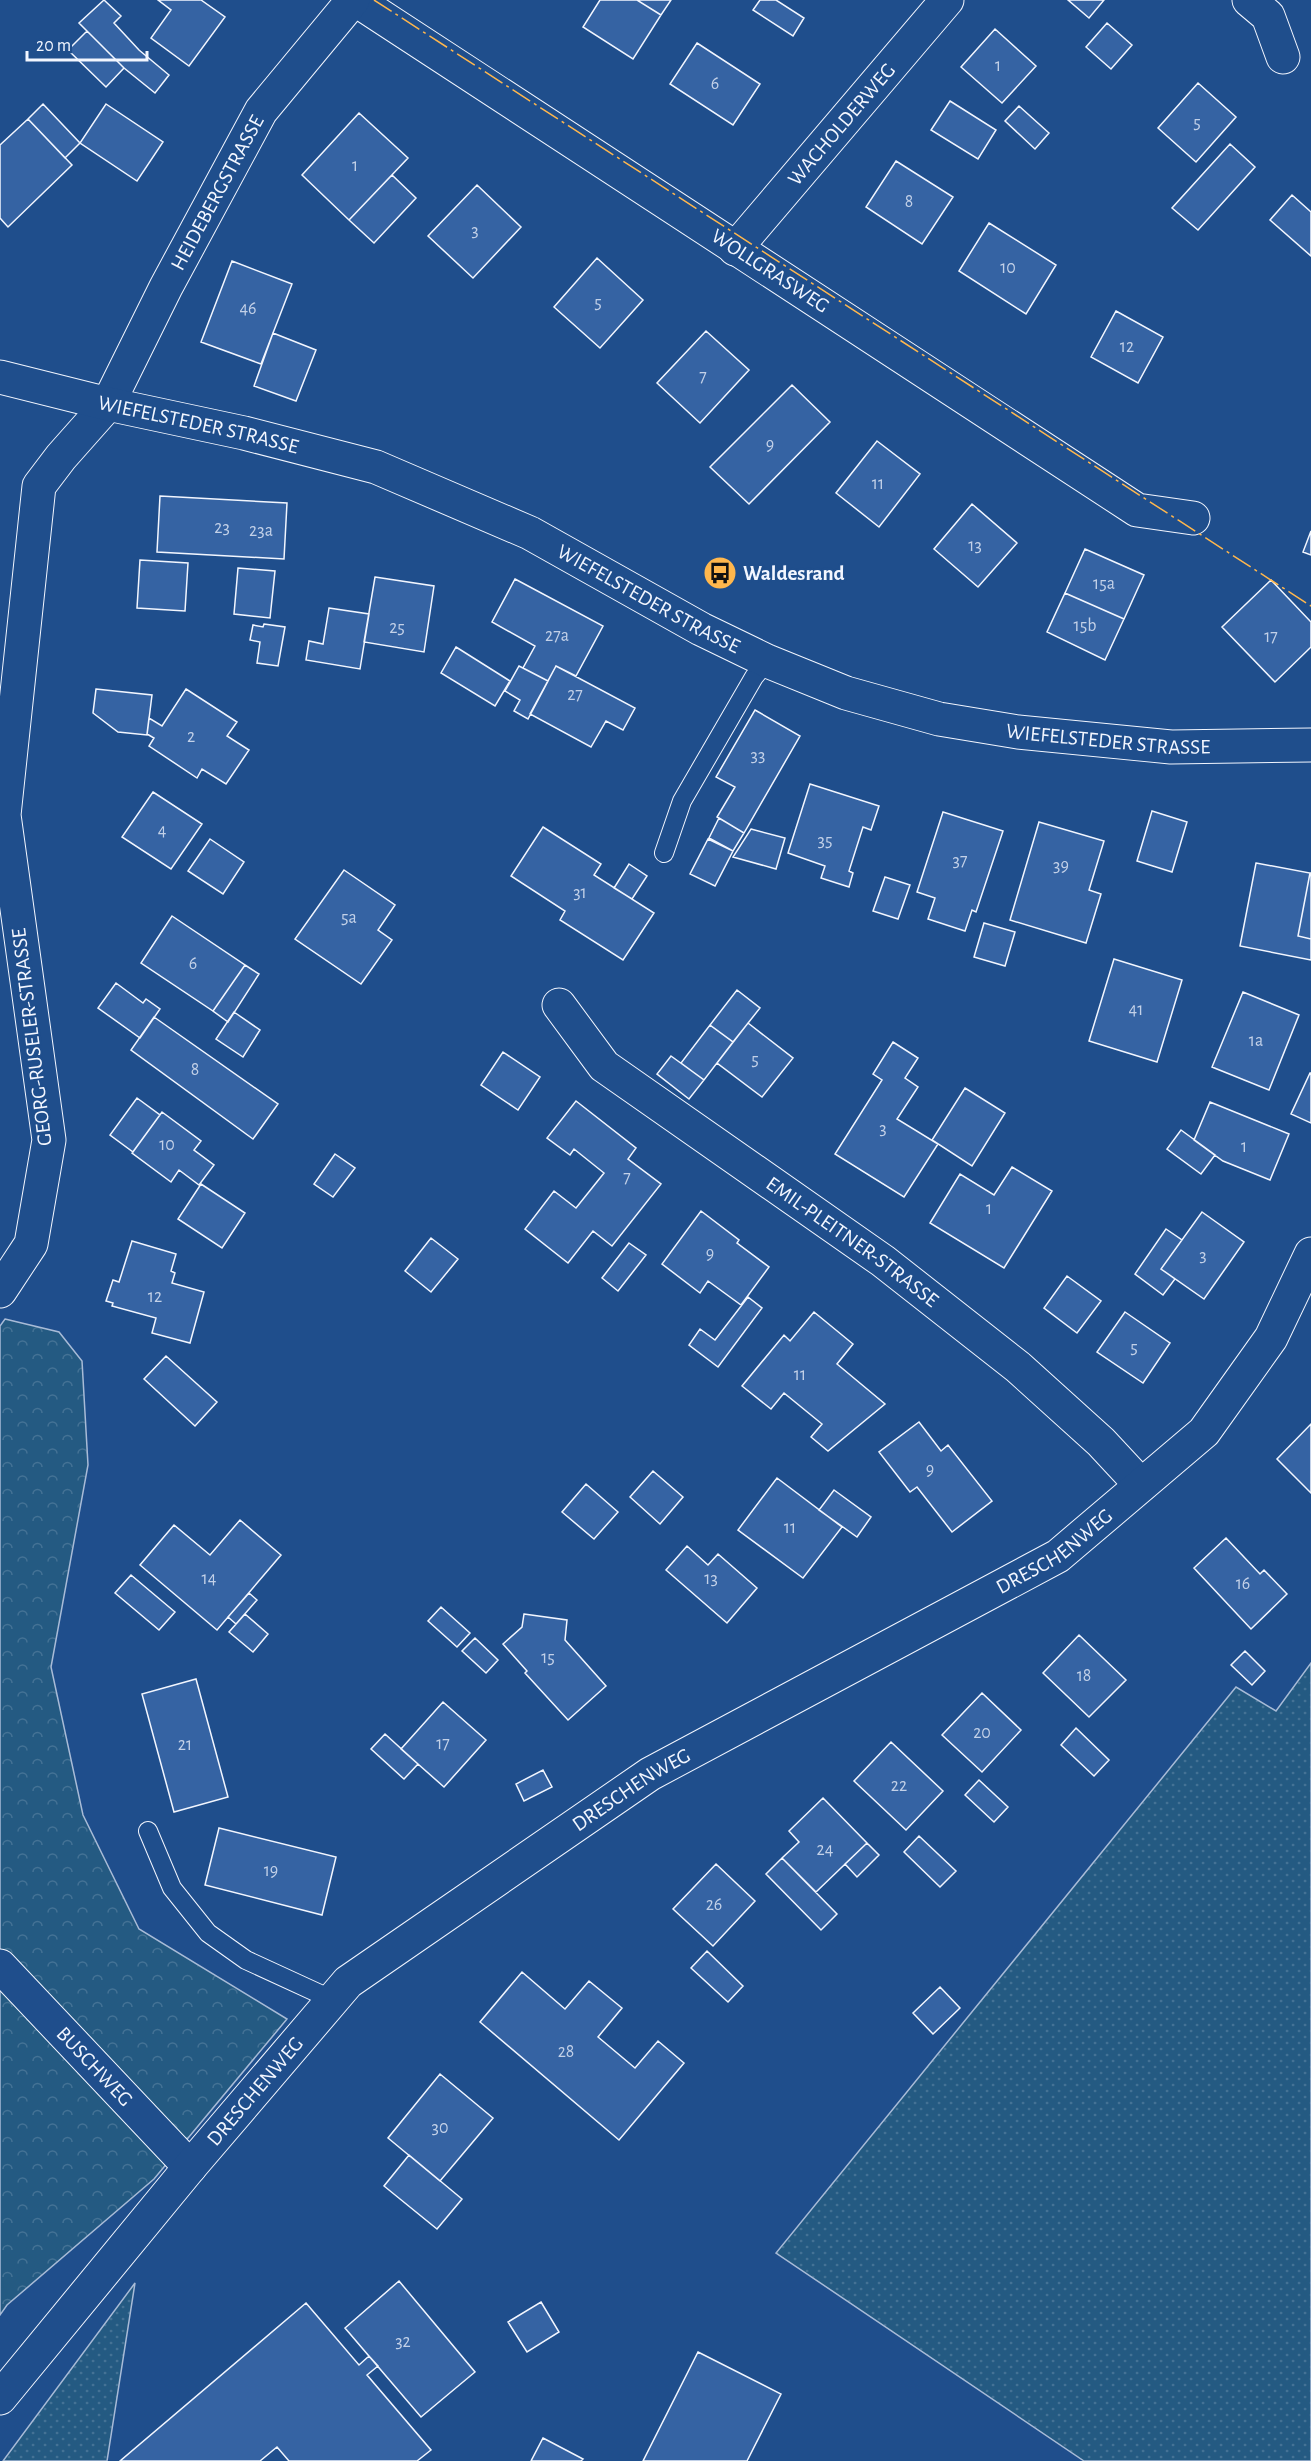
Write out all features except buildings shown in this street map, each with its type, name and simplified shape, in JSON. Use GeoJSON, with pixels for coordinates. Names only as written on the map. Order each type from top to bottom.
{"type":"FeatureCollection","features":[{"type":"Feature","properties":{"kind":"street","name":"WOLLGRASWEG"},"geometry":{"type":"LineString","coordinates":[[355,0],[1137,510],[1192,518]]}},
{"type":"Feature","properties":{"kind":"street","name":"HEIDEBERGSTRASSE"},"geometry":{"type":"LineString","coordinates":[[108,404],[166,287],[261,111],[355,0]]}},
{"type":"Feature","properties":{"kind":"street","name":"WACHOLDERWEG"},"geometry":{"type":"LineString","coordinates":[[735,249],[947,0]]}},
{"type":"Feature","properties":{"kind":"street"},"geometry":{"type":"LineString","coordinates":[[1249,0],[1268,16],[1283,57]]}},
{"type":"Feature","properties":{"kind":"street","name":"WIEFELSTEDER STRASSE"},"geometry":{"type":"LineString","coordinates":[[0,377],[108,404],[244,433],[376,467],[530,533],[701,629],[767,661],[846,693],[939,720],[1018,732],[1170,747],[1311,745]]}},
{"type":"Feature","properties":{"kind":"street","name":"GEORG-RUSELER-STRASSE"},"geometry":{"type":"LineString","coordinates":[[0,1291],[31,1244],[49,1140],[2,815],[39,486],[61,457],[108,404]]}},
{"type":"Feature","properties":{"kind":"street","name":"EMIL-PLEITNER-STRASSE"},"geometry":{"type":"LineString","coordinates":[[559,1005],[604,1066],[883,1261],[1018,1367],[1101,1442],[1141,1485]]}},
{"type":"Feature","properties":{"kind":"street","name":"DRESCHENWEG"},"geometry":{"type":"LineString","coordinates":[[0,2398],[190,2167],[348,1983],[650,1774],[1058,1556],[1204,1432],[1271,1338],[1311,1254]]}},
{"type":"Feature","properties":{"kind":"street","name":"BUSCHWEG"},"geometry":{"type":"LineString","coordinates":[[0,1966],[190,2167]]}},
{"type":"Feature","properties":{"kind":"lane"},"geometry":{"type":"LineString","coordinates":[[664,853],[682,801],[754,677],[767,661]]}},
{"type":"Feature","properties":{"kind":"lane"},"geometry":{"type":"LineString","coordinates":[[148,1832],[172,1888],[208,1933],[246,1960],[333,2000]]}},
{"type":"Feature","properties":{"kind":"green space"},"geometry":{"type":"Polygon","coordinates":[[[5,1319],[59,1332],[82,1361],[88,1465],[51,1667],[83,1815],[139,1929],[287,2019],[154,2179],[7,2305],[0,2315],[0,1326],[5,1319]]]}},
{"type":"Feature","properties":{"kind":"green space"},"geometry":{"type":"Polygon","coordinates":[[[1311,1663],[1311,2461],[1084,2461],[776,2253],[1236,1687],[1276,1711],[1311,1663]]]}},
{"type":"Feature","properties":{"kind":"green space"},"geometry":{"type":"Polygon","coordinates":[[[135,2283],[107,2461],[3,2461],[135,2283]]]}},
{"type":"Feature","properties":{"kind":"power"},"geometry":{"type":"LineString","coordinates":[[374,0],[1311,606]]}},
{"type":"Feature","properties":{"kind":"place","name":"Waldesrand"},"geometry":{"type":"Point","coordinates":[720,573]}}]}
